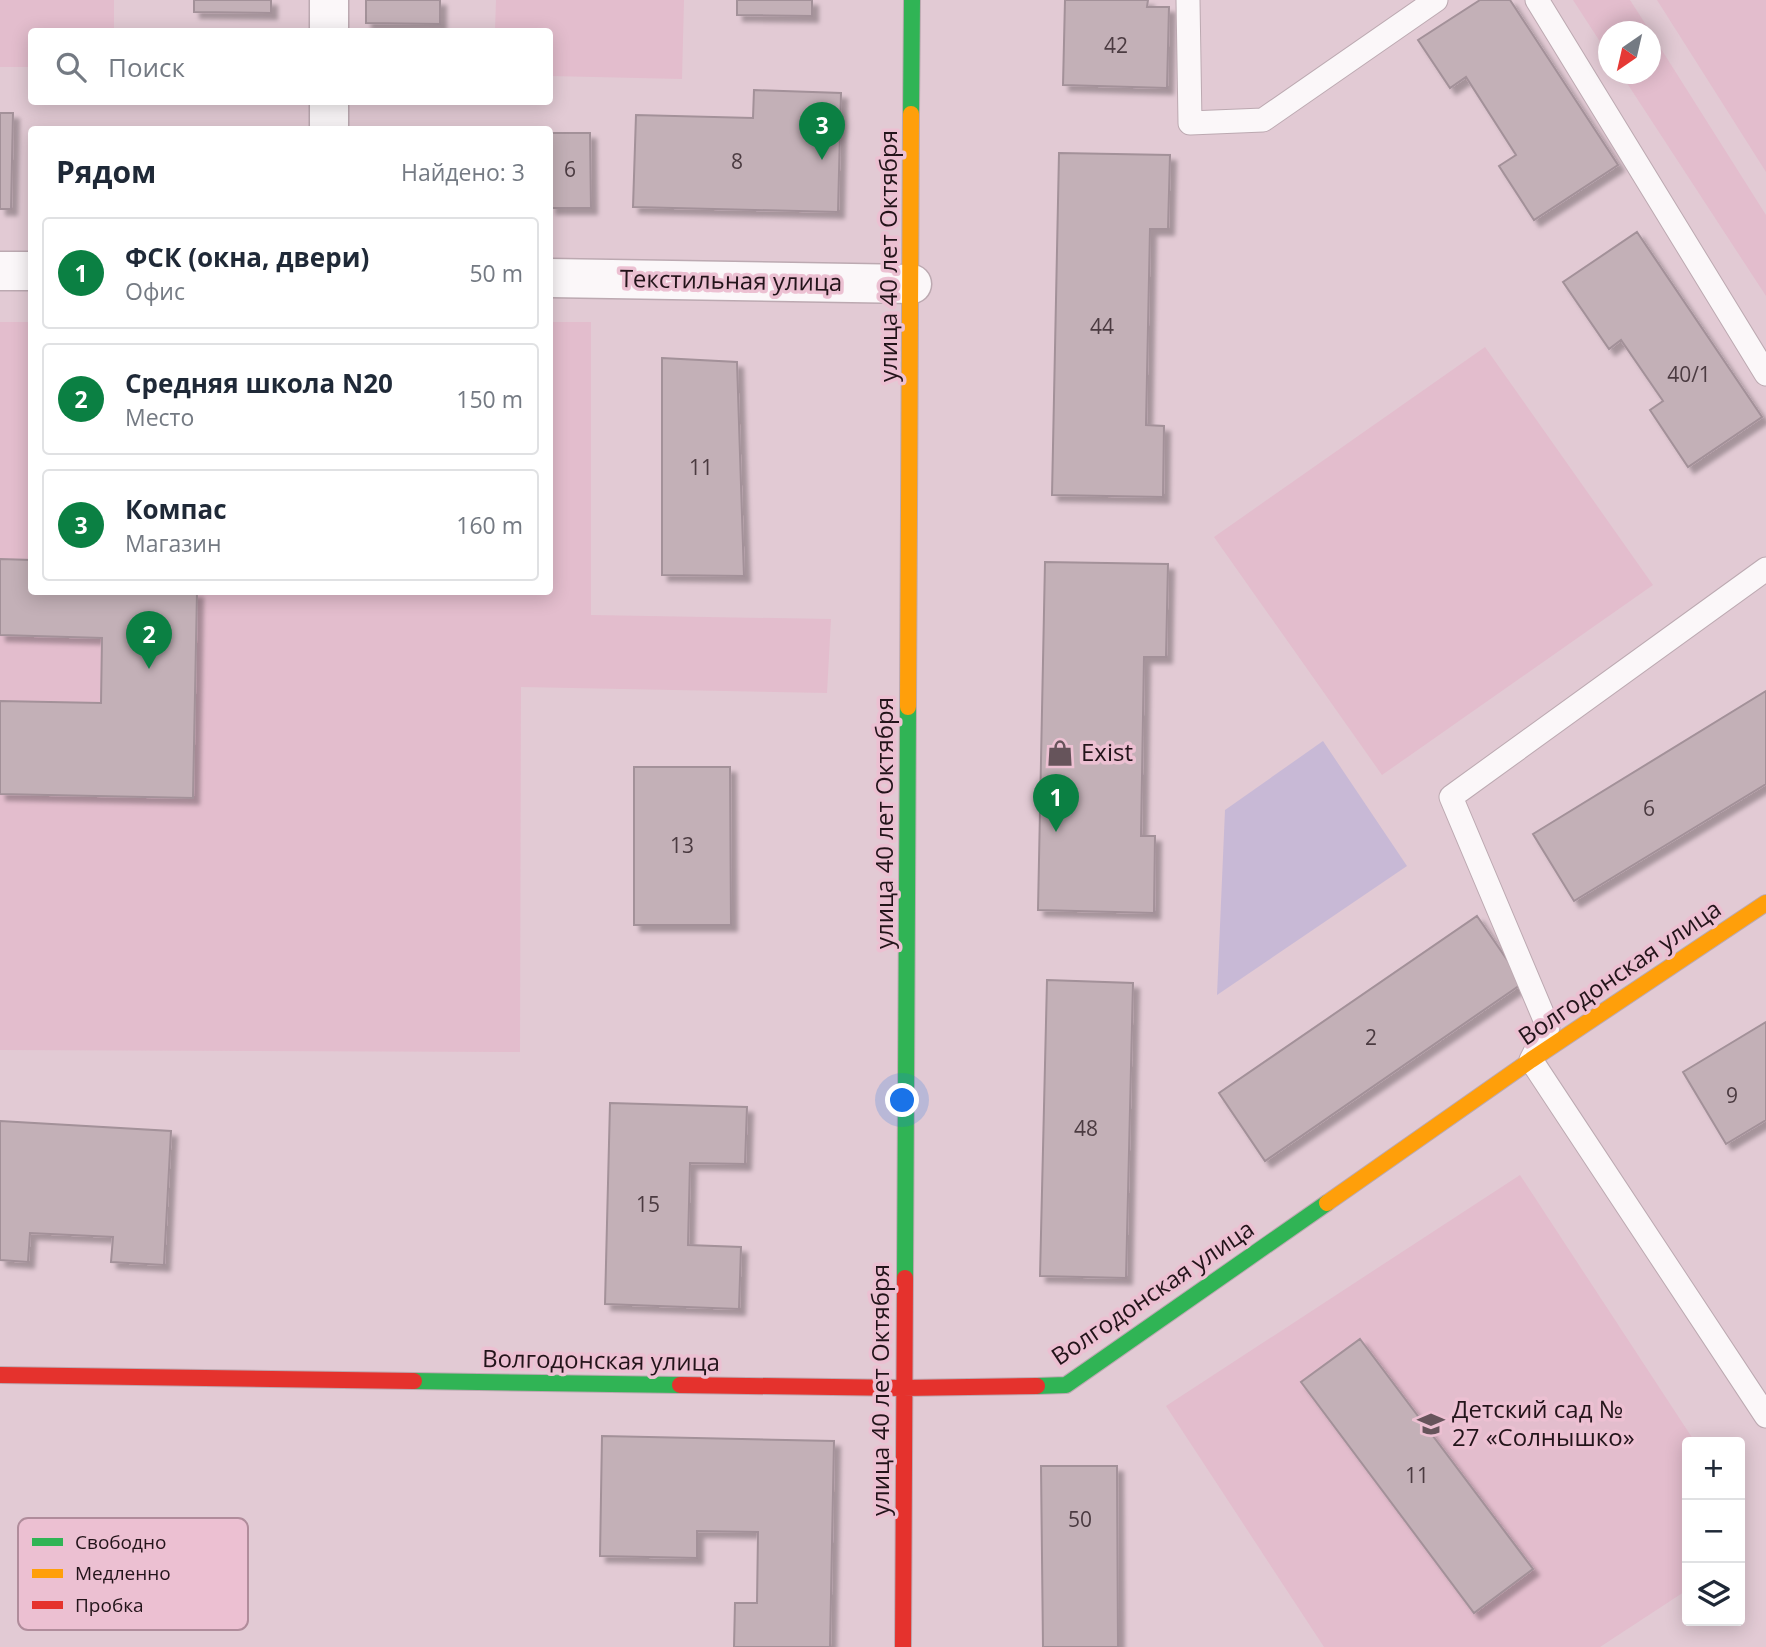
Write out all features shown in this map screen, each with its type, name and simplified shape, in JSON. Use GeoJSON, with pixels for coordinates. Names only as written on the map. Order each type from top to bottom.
{"type":"FeatureCollection","features":[{"type":"Feature","properties":{"kind":"street"},"geometry":{"type":"LineString","coordinates":[[329,0],[329,28]]}},
{"type":"Feature","properties":{"kind":"street","name":"улица 40 лет Октября"},"geometry":{"type":"LineString","coordinates":[[903,1647],[912,0]]}},
{"type":"Feature","properties":{"kind":"street"},"geometry":{"type":"LineString","coordinates":[[329,105],[329,126]]}},
{"type":"Feature","properties":{"kind":"street"},"geometry":{"type":"LineString","coordinates":[[0,271],[28,271]]}},
{"type":"Feature","properties":{"kind":"street","name":"Текстильная улица"},"geometry":{"type":"LineString","coordinates":[[553,278],[912,284]]}},
{"type":"Feature","properties":{"kind":"street","name":"Волгодонская улица"},"geometry":{"type":"LineString","coordinates":[[0,1375],[904,1388],[1066,1385],[1531,1060],[1766,903]]}},
{"type":"Feature","properties":{"kind":"lane"},"geometry":{"type":"LineString","coordinates":[[1188,0],[1190,122],[1263,120],[1436,0]]}},
{"type":"Feature","properties":{"kind":"lane"},"geometry":{"type":"LineString","coordinates":[[1537,0],[1766,374]]}},
{"type":"Feature","properties":{"kind":"lane"},"geometry":{"type":"LineString","coordinates":[[1766,569],[1451,797],[1548,1027],[1531,1060],[1766,1416]]}},
{"type":"Feature","properties":{"kind":"shaded area"},"geometry":{"type":"Polygon","coordinates":[[[0,0],[114,0],[114,28],[28,28],[28,67],[0,67],[0,0]]]}},
{"type":"Feature","properties":{"kind":"shaded area"},"geometry":{"type":"Polygon","coordinates":[[[496,0],[684,0],[682,79],[553,76],[553,28],[495,28],[496,0]]]}},
{"type":"Feature","properties":{"kind":"shaded area"},"geometry":{"type":"Polygon","coordinates":[[[1573,0],[1630,0],[1644,21],[1598,21],[1598,39],[1573,0]]]}},
{"type":"Feature","properties":{"kind":"shaded area"},"geometry":{"type":"Polygon","coordinates":[[[1657,0],[1766,0],[1766,172],[1657,0]]]}},
{"type":"Feature","properties":{"kind":"shaded area"},"geometry":{"type":"Polygon","coordinates":[[[1661,49],[1766,215],[1766,296],[1628,84],[1661,84],[1661,49]]]}},
{"type":"Feature","properties":{"kind":"shaded area"},"geometry":{"type":"Polygon","coordinates":[[[0,322],[28,322],[28,595],[553,595],[553,322],[591,322],[591,615],[831,619],[827,693],[521,687],[520,1052],[0,1050],[0,322]]]}},
{"type":"Feature","properties":{"kind":"shaded area"},"geometry":{"type":"Polygon","coordinates":[[[1485,347],[1653,585],[1382,775],[1214,537],[1485,347]]]}},
{"type":"Feature","properties":{"kind":"shaded area"},"geometry":{"type":"Polygon","coordinates":[[[1323,741],[1407,866],[1217,995],[1225,810],[1323,741]]]}},
{"type":"Feature","properties":{"kind":"shaded area","name":"Детский сад № 27 «Солнышко»"},"geometry":{"type":"Polygon","coordinates":[[[1520,1175],[1692,1437],[1682,1437],[1682,1593],[1600,1647],[1324,1647],[1166,1406],[1520,1175]]]}},
{"type":"Feature","properties":{"kind":"building"},"geometry":{"type":"Polygon","coordinates":[[[194,0],[271,0],[271,13],[194,12],[194,0]]]}},
{"type":"Feature","properties":{"kind":"building"},"geometry":{"type":"Polygon","coordinates":[[[366,0],[440,0],[440,24],[366,23],[366,0]]]}},
{"type":"Feature","properties":{"kind":"building"},"geometry":{"type":"Polygon","coordinates":[[[737,0],[812,0],[812,16],[737,15],[737,0]]]}},
{"type":"Feature","properties":{"kind":"building"},"geometry":{"type":"Polygon","coordinates":[[[1065,0],[1148,0],[1147,7],[1169,7],[1167,88],[1063,85],[1065,0]]]}},
{"type":"Feature","properties":{"kind":"building"},"geometry":{"type":"Polygon","coordinates":[[[1480,0],[1510,0],[1618,165],[1534,220],[1499,166],[1516,155],[1466,77],[1450,88],[1418,40],[1480,0]]]}},
{"type":"Feature","properties":{"kind":"building"},"geometry":{"type":"Polygon","coordinates":[[[754,90],[841,93],[838,212],[633,207],[636,115],[753,118],[754,90]]]}},
{"type":"Feature","properties":{"kind":"building"},"geometry":{"type":"Polygon","coordinates":[[[0,113],[13,113],[11,209],[0,209],[0,113]]]}},
{"type":"Feature","properties":{"kind":"building"},"geometry":{"type":"Polygon","coordinates":[[[553,133],[590,133],[591,208],[553,208],[553,133]]]}},
{"type":"Feature","properties":{"kind":"building"},"geometry":{"type":"Polygon","coordinates":[[[1059,153],[1170,155],[1168,229],[1150,229],[1146,425],[1164,426],[1163,497],[1052,495],[1059,153]]]}},
{"type":"Feature","properties":{"kind":"building"},"geometry":{"type":"Polygon","coordinates":[[[1637,232],[1762,417],[1688,467],[1650,410],[1663,401],[1621,340],[1609,349],[1563,282],[1637,232]]]}},
{"type":"Feature","properties":{"kind":"building"},"geometry":{"type":"Polygon","coordinates":[[[662,358],[737,362],[744,576],[662,575],[662,358]]]}},
{"type":"Feature","properties":{"kind":"building"},"geometry":{"type":"Polygon","coordinates":[[[0,559],[28,560],[28,595],[197,595],[193,798],[0,794],[0,701],[101,703],[102,638],[0,635],[0,559]]]}},
{"type":"Feature","properties":{"kind":"building"},"geometry":{"type":"Polygon","coordinates":[[[1045,562],[1168,564],[1166,657],[1144,657],[1141,836],[1155,836],[1154,913],[1038,910],[1045,562]]]}},
{"type":"Feature","properties":{"kind":"building"},"geometry":{"type":"Polygon","coordinates":[[[1766,691],[1766,784],[1574,901],[1533,834],[1766,691]]]}},
{"type":"Feature","properties":{"kind":"building"},"geometry":{"type":"Polygon","coordinates":[[[634,767],[730,767],[731,925],[634,925],[634,767]]]}},
{"type":"Feature","properties":{"kind":"building"},"geometry":{"type":"Polygon","coordinates":[[[1477,916],[1523,983],[1265,1161],[1219,1093],[1477,916]]]}},
{"type":"Feature","properties":{"kind":"building"},"geometry":{"type":"Polygon","coordinates":[[[1047,980],[1133,983],[1126,1278],[1040,1276],[1047,980]]]}},
{"type":"Feature","properties":{"kind":"building"},"geometry":{"type":"Polygon","coordinates":[[[1766,1022],[1766,1120],[1726,1144],[1683,1072],[1766,1022]]]}},
{"type":"Feature","properties":{"kind":"building"},"geometry":{"type":"Polygon","coordinates":[[[610,1103],[747,1107],[745,1164],[690,1163],[688,1245],[741,1247],[739,1309],[605,1304],[610,1103]]]}},
{"type":"Feature","properties":{"kind":"building"},"geometry":{"type":"Polygon","coordinates":[[[0,1121],[171,1131],[164,1265],[111,1262],[113,1237],[30,1233],[28,1262],[0,1260],[0,1121]]]}},
{"type":"Feature","properties":{"kind":"building"},"geometry":{"type":"Polygon","coordinates":[[[1360,1339],[1533,1569],[1474,1613],[1301,1382],[1360,1339]]]}},
{"type":"Feature","properties":{"kind":"building"},"geometry":{"type":"Polygon","coordinates":[[[602,1436],[834,1441],[830,1647],[734,1647],[735,1603],[757,1603],[758,1532],[697,1531],[697,1558],[600,1556],[602,1436]]]}},
{"type":"Feature","properties":{"kind":"building"},"geometry":{"type":"Polygon","coordinates":[[[1041,1466],[1117,1466],[1118,1647],[1043,1647],[1041,1466]]]}},
{"type":"Feature","properties":{"kind":"traffic: fast"},"geometry":{"type":"LineString","coordinates":[[911,114],[912,0]]}},
{"type":"Feature","properties":{"kind":"traffic: fast"},"geometry":{"type":"LineString","coordinates":[[905,1278],[908,707]]}},
{"type":"Feature","properties":{"kind":"traffic: fast"},"geometry":{"type":"LineString","coordinates":[[1037,1386],[1066,1385],[1327,1203]]}},
{"type":"Feature","properties":{"kind":"traffic: fast"},"geometry":{"type":"LineString","coordinates":[[414,1381],[680,1385]]}},
{"type":"Feature","properties":{"kind":"traffic: slow"},"geometry":{"type":"LineString","coordinates":[[908,707],[911,114]]}},
{"type":"Feature","properties":{"kind":"traffic: slow"},"geometry":{"type":"LineString","coordinates":[[1327,1203],[1531,1060],[1766,903]]}},
{"type":"Feature","properties":{"kind":"traffic: jam"},"geometry":{"type":"LineString","coordinates":[[903,1647],[905,1278]]}},
{"type":"Feature","properties":{"kind":"traffic: jam"},"geometry":{"type":"LineString","coordinates":[[0,1375],[414,1381]]}},
{"type":"Feature","properties":{"kind":"traffic: jam"},"geometry":{"type":"LineString","coordinates":[[680,1385],[903,1388],[1037,1386]]}},
{"type":"Feature","properties":{"kind":"place","name":"Компас"},"geometry":{"type":"Point","coordinates":[822,160]}},
{"type":"Feature","properties":{"kind":"place","name":"Средняя школа N20"},"geometry":{"type":"Point","coordinates":[149,669]}},
{"type":"Feature","properties":{"kind":"place","name":"Exist"},"geometry":{"type":"Point","coordinates":[1060,753]}},
{"type":"Feature","properties":{"kind":"place","name":"ФСК (окна, двери)"},"geometry":{"type":"Point","coordinates":[1056,832]}},
{"type":"Feature","properties":{"kind":"place","name":"Детский сад № 27 «Солнышко»"},"geometry":{"type":"Point","coordinates":[1431,1424]}}]}
